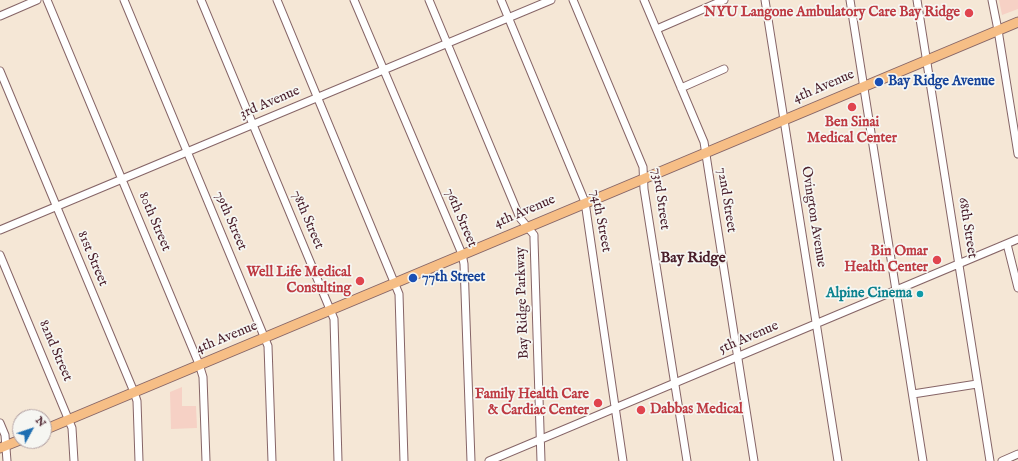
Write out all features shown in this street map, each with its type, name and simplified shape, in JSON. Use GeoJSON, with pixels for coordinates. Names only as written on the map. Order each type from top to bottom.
{"type":"FeatureCollection","features":[{"type":"Feature","properties":{"kind":"main road","name":"4th Avenue"},"geometry":{"type":"LineString","coordinates":[[52,426],[1018,22]]}},
{"type":"Feature","properties":{"kind":"street"},"geometry":{"type":"LineString","coordinates":[[0,16],[37,0]]}},
{"type":"Feature","properties":{"kind":"street","name":"80th Street"},"geometry":{"type":"LineString","coordinates":[[47,0],[199,364],[203,377],[206,461]]}},
{"type":"Feature","properties":{"kind":"street","name":"79th Street"},"geometry":{"type":"LineString","coordinates":[[124,0],[268,346],[272,461]]}},
{"type":"Feature","properties":{"kind":"street","name":"78th Street"},"geometry":{"type":"LineString","coordinates":[[200,0],[334,319],[338,461]]}},
{"type":"Feature","properties":{"kind":"street"},"geometry":{"type":"LineString","coordinates":[[277,0],[396,283],[399,294],[404,461]]}},
{"type":"Feature","properties":{"kind":"street","name":"76th Street"},"geometry":{"type":"LineString","coordinates":[[354,0],[462,254],[464,264],[471,461]]}},
{"type":"Feature","properties":{"kind":"street","name":"Bay Ridge Parkway"},"geometry":{"type":"LineString","coordinates":[[428,0],[520,218],[534,235],[541,461]]}},
{"type":"Feature","properties":{"kind":"street","name":"74th Street"},"geometry":{"type":"LineString","coordinates":[[501,0],[586,202],[623,461]]}},
{"type":"Feature","properties":{"kind":"street","name":"3rd Avenue"},"geometry":{"type":"LineString","coordinates":[[0,230],[551,0]]}},
{"type":"Feature","properties":{"kind":"street","name":"73rd Street"},"geometry":{"type":"LineString","coordinates":[[573,0],[643,167],[644,189],[687,461]]}},
{"type":"Feature","properties":{"kind":"street","name":"72nd Street"},"geometry":{"type":"LineString","coordinates":[[644,0],[704,142],[754,461]]}},
{"type":"Feature","properties":{"kind":"street"},"geometry":{"type":"LineString","coordinates":[[657,29],[724,0]]}},
{"type":"Feature","properties":{"kind":"street","name":"Ovington Avenue"},"geometry":{"type":"LineString","coordinates":[[765,0],[838,461]]}},
{"type":"Feature","properties":{"kind":"street"},"geometry":{"type":"LineString","coordinates":[[850,0],[923,461]]}},
{"type":"Feature","properties":{"kind":"street","name":"68th Street"},"geometry":{"type":"LineString","coordinates":[[917,0],[990,461]]}},
{"type":"Feature","properties":{"kind":"street"},"geometry":{"type":"LineString","coordinates":[[992,0],[1018,154]]}},
{"type":"Feature","properties":{"kind":"street"},"geometry":{"type":"LineString","coordinates":[[681,88],[724,69]]}},
{"type":"Feature","properties":{"kind":"street","name":"81st Street"},"geometry":{"type":"LineString","coordinates":[[0,71],[134,392],[137,401],[139,461]]}},
{"type":"Feature","properties":{"kind":"street","name":"5th Avenue"},"geometry":{"type":"LineString","coordinates":[[489,461],[1018,239]]}},
{"type":"Feature","properties":{"kind":"street"},"geometry":{"type":"LineString","coordinates":[[1008,244],[1018,288]]}},
{"type":"Feature","properties":{"kind":"street","name":"82nd Street"},"geometry":{"type":"LineString","coordinates":[[0,255],[73,430],[74,461]]}},
{"type":"Feature","properties":{"kind":"street"},"geometry":{"type":"LineString","coordinates":[[913,394],[977,384]]}},
{"type":"Feature","properties":{"kind":"street"},"geometry":{"type":"LineString","coordinates":[[0,423],[5,435],[3,447],[7,461]]}},
{"type":"Feature","properties":{"kind":"street"},"geometry":{"type":"LineString","coordinates":[[1002,461],[1018,454]]}},
{"type":"Feature","properties":{"kind":"shaded area"},"geometry":{"type":"Polygon","coordinates":[[[999,0],[1018,0],[1018,9],[1002,15],[999,0]]]}},
{"type":"Feature","properties":{"kind":"shaded area"},"geometry":{"type":"Polygon","coordinates":[[[182,387],[182,406],[196,406],[197,428],[171,429],[170,392],[182,387]]]}},
{"type":"Feature","properties":{"kind":"place","name":"NYU Langone Ambulatory Care Bay Ridge"},"geometry":{"type":"Point","coordinates":[969,13]}},
{"type":"Feature","properties":{"kind":"place","name":"Bay Ridge Avenue"},"geometry":{"type":"Point","coordinates":[879,82]}},
{"type":"Feature","properties":{"kind":"place","name":"Ben Sinai Medical Center"},"geometry":{"type":"Point","coordinates":[852,107]}},
{"type":"Feature","properties":{"kind":"place","name":"Bin Omar Health Center"},"geometry":{"type":"Point","coordinates":[937,260]}},
{"type":"Feature","properties":{"kind":"place","name":"77th Street"},"geometry":{"type":"Point","coordinates":[413,278]}},
{"type":"Feature","properties":{"kind":"place","name":"Well Life Medical Consulting"},"geometry":{"type":"Point","coordinates":[360,281]}},
{"type":"Feature","properties":{"kind":"place","name":"Alpine Cinema"},"geometry":{"type":"Point","coordinates":[920,294]}},
{"type":"Feature","properties":{"kind":"place","name":"Family Health Care & Cardiac Center"},"geometry":{"type":"Point","coordinates":[598,403]}},
{"type":"Feature","properties":{"kind":"place","name":"Dabbas Medical"},"geometry":{"type":"Point","coordinates":[641,410]}},
{"type":"Feature","properties":{"kind":"district","name":"Bay Ridge"},"geometry":{"type":"Point","coordinates":[693,259]}}]}
